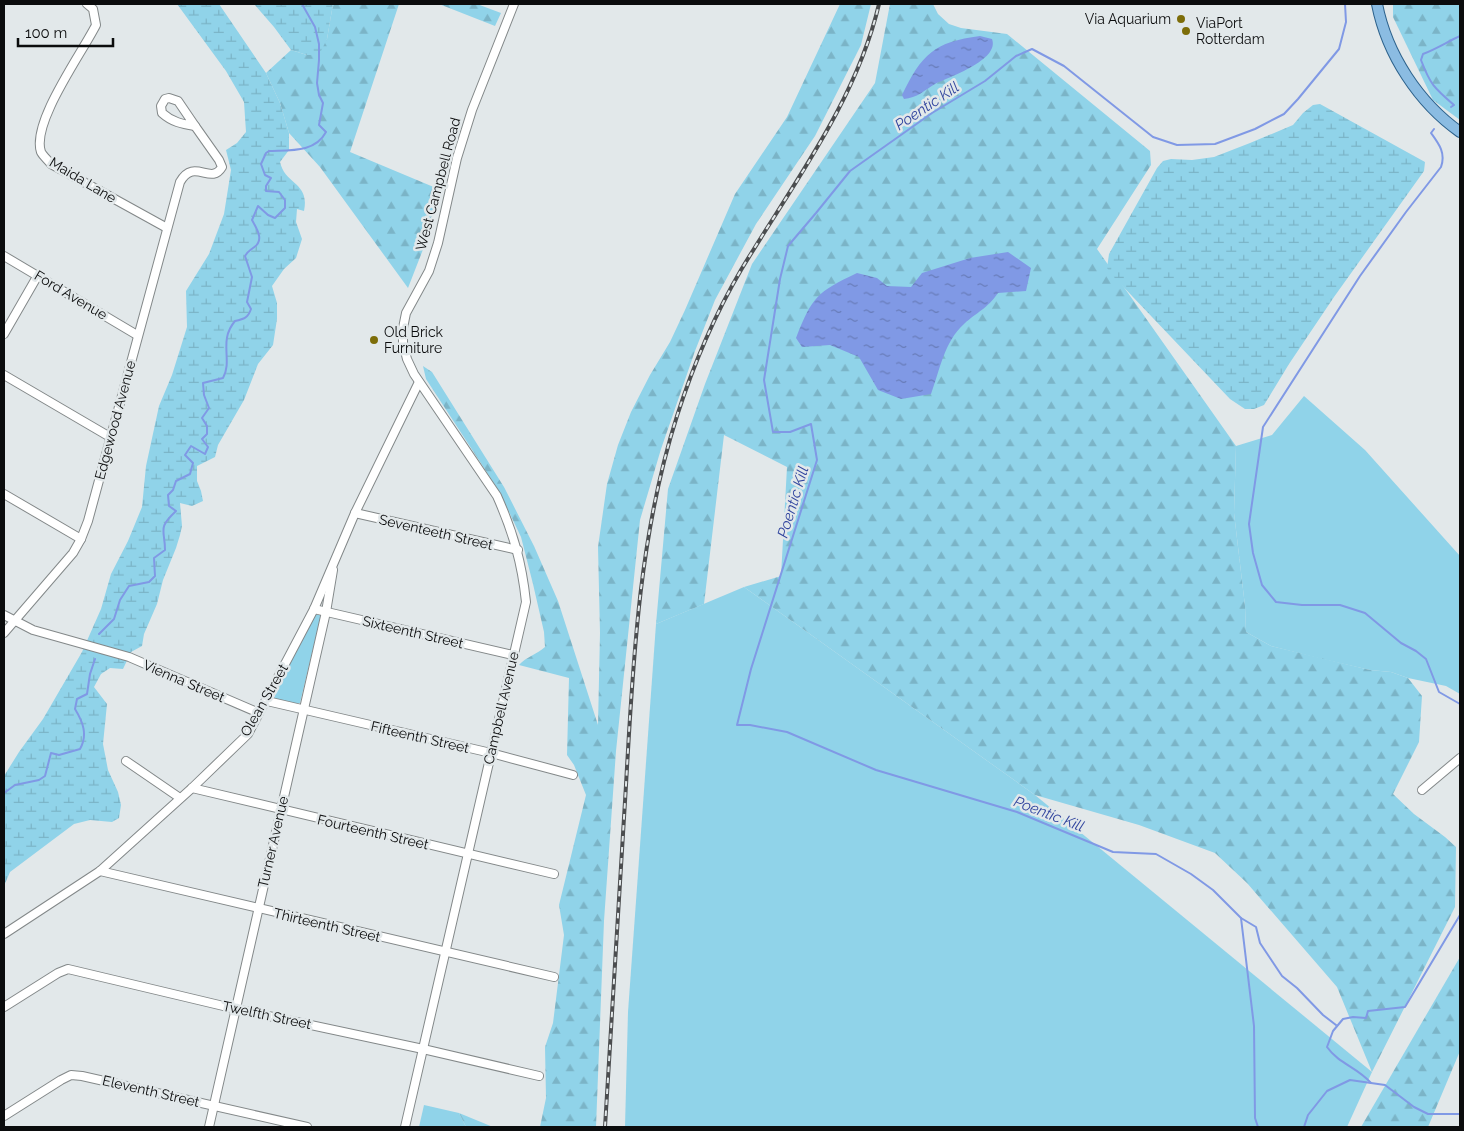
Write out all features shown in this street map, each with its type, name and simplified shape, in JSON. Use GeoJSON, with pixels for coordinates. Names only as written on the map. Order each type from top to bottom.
{"type":"FeatureCollection","features":[{"type":"Feature","properties":{"kind":"main road"},"geometry":{"type":"LineString","coordinates":[[1377,4],[1390,43],[1404,72],[1421,97],[1436,114],[1460,132]]}},
{"type":"Feature","properties":{"kind":"street","name":"Maida Lane"},"geometry":{"type":"LineString","coordinates":[[87,4],[94,10],[96,25],[48,111],[42,127],[40,143],[42,153],[51,164],[167,228]]}},
{"type":"Feature","properties":{"kind":"street","name":"West Campbell Road"},"geometry":{"type":"LineString","coordinates":[[406,313],[429,271],[438,243],[456,158],[472,110],[514,4]]}},
{"type":"Feature","properties":{"kind":"street"},"geometry":{"type":"LineString","coordinates":[[169,98],[178,101],[195,126],[168,119],[162,112],[161,106],[165,99],[169,98]]}},
{"type":"Feature","properties":{"kind":"street","name":"Edgewood Avenue"},"geometry":{"type":"LineString","coordinates":[[4,634],[73,553],[81,539],[88,521],[180,182],[188,172],[194,170],[215,174],[222,167],[195,126]]}},
{"type":"Feature","properties":{"kind":"street","name":"Ford Avenue"},"geometry":{"type":"LineString","coordinates":[[4,256],[138,335]]}},
{"type":"Feature","properties":{"kind":"street"},"geometry":{"type":"LineString","coordinates":[[4,334],[38,275]]}},
{"type":"Feature","properties":{"kind":"street","name":"Campbell Avenue"},"geometry":{"type":"LineString","coordinates":[[405,1127],[526,602],[518,550],[497,496],[419,382],[407,359],[402,328],[406,313]]}},
{"type":"Feature","properties":{"kind":"street"},"geometry":{"type":"LineString","coordinates":[[4,375],[110,437]]}},
{"type":"Feature","properties":{"kind":"street","name":"Olean Street"},"geometry":{"type":"LineString","coordinates":[[4,934],[100,871],[192,788],[248,734],[314,609],[355,513],[419,382]]}},
{"type":"Feature","properties":{"kind":"street"},"geometry":{"type":"LineString","coordinates":[[4,494],[81,539]]}},
{"type":"Feature","properties":{"kind":"street","name":"Seventeeth Street"},"geometry":{"type":"LineString","coordinates":[[355,513],[518,550]]}},
{"type":"Feature","properties":{"kind":"street","name":"Turner Avenue"},"geometry":{"type":"LineString","coordinates":[[209,1127],[304,711],[326,612],[336,556]]}},
{"type":"Feature","properties":{"kind":"street","name":"Sixteenth Street"},"geometry":{"type":"LineString","coordinates":[[314,609],[513,655]]}},
{"type":"Feature","properties":{"kind":"street","name":"Vienna Street"},"geometry":{"type":"LineString","coordinates":[[4,615],[33,630],[129,657],[260,713]]}},
{"type":"Feature","properties":{"kind":"street","name":"Fifteenth Street"},"geometry":{"type":"LineString","coordinates":[[266,701],[491,753],[574,775]]}},
{"type":"Feature","properties":{"kind":"street"},"geometry":{"type":"LineString","coordinates":[[1422,790],[1460,758]]}},
{"type":"Feature","properties":{"kind":"street"},"geometry":{"type":"LineString","coordinates":[[126,761],[180,798]]}},
{"type":"Feature","properties":{"kind":"street","name":"Fourteenth Street"},"geometry":{"type":"LineString","coordinates":[[192,788],[280,811],[554,874]]}},
{"type":"Feature","properties":{"kind":"street","name":"Thirteenth Street"},"geometry":{"type":"LineString","coordinates":[[100,871],[554,977]]}},
{"type":"Feature","properties":{"kind":"street","name":"Twelfth Street"},"geometry":{"type":"LineString","coordinates":[[4,1007],[58,973],[68,969],[236,1009],[539,1076]]}},
{"type":"Feature","properties":{"kind":"street","name":"Eleventh Street"},"geometry":{"type":"LineString","coordinates":[[4,1116],[71,1076],[82,1076],[307,1127]]}},
{"type":"Feature","properties":{"kind":"green space"},"geometry":{"type":"Polygon","coordinates":[[[177,4],[219,4],[266,73],[280,103],[289,133],[289,150],[280,162],[283,170],[300,189],[305,202],[304,211],[297,209],[296,222],[302,239],[296,258],[284,269],[272,286],[277,303],[277,319],[273,345],[258,364],[244,400],[218,445],[215,457],[197,466],[197,481],[203,501],[192,506],[180,503],[182,526],[180,535],[163,580],[157,604],[144,634],[142,646],[131,652],[123,669],[110,668],[101,674],[94,687],[107,704],[103,744],[108,770],[118,792],[121,805],[119,818],[112,822],[90,820],[74,824],[10,872],[4,886],[4,776],[43,719],[82,652],[101,609],[111,574],[128,541],[142,507],[146,466],[159,406],[172,375],[187,327],[186,291],[209,254],[224,214],[231,170],[226,150],[237,143],[246,132],[244,102],[226,71],[177,4]]]}},
{"type":"Feature","properties":{"kind":"green space"},"geometry":{"type":"Polygon","coordinates":[[[254,4],[333,4],[327,39],[319,55],[307,55],[291,50],[254,4]]]}},
{"type":"Feature","properties":{"kind":"green space"},"geometry":{"type":"Polygon","coordinates":[[[333,4],[399,4],[350,152],[436,188],[429,234],[408,288],[320,167],[289,133],[280,103],[266,73],[291,50],[307,55],[327,39],[333,4]]]}},
{"type":"Feature","properties":{"kind":"green space"},"geometry":{"type":"Polygon","coordinates":[[[439,4],[477,4],[501,13],[495,26],[439,4]]]}},
{"type":"Feature","properties":{"kind":"green space"},"geometry":{"type":"Polygon","coordinates":[[[840,4],[871,4],[861,45],[815,136],[756,224],[715,300],[661,449],[640,520],[616,751],[604,921],[596,1127],[540,1127],[546,1098],[545,1047],[553,1023],[564,935],[559,905],[586,795],[574,765],[567,755],[569,678],[519,665],[545,647],[544,632],[521,537],[499,491],[426,379],[423,366],[432,372],[504,487],[534,546],[558,601],[598,725],[600,633],[598,547],[607,484],[618,445],[631,412],[670,342],[685,310],[735,194],[787,117],[840,4]]]}},
{"type":"Feature","properties":{"kind":"green space"},"geometry":{"type":"Polygon","coordinates":[[[890,4],[933,4],[938,14],[949,24],[961,28],[1007,34],[1150,151],[1151,165],[1097,249],[1236,446],[1234,513],[1245,606],[1246,632],[1271,646],[1370,670],[1391,672],[1408,678],[1422,696],[1419,742],[1393,794],[1414,814],[1456,847],[1455,907],[1372,1072],[1337,987],[1247,883],[1215,853],[1139,825],[1035,795],[744,587],[781,576],[787,467],[724,435],[704,604],[656,624],[668,489],[705,384],[752,264],[875,83],[890,4]]]}},
{"type":"Feature","properties":{"kind":"green space"},"geometry":{"type":"Polygon","coordinates":[[[1393,4],[1460,4],[1460,120],[1433,100],[1393,17],[1393,4]]]}},
{"type":"Feature","properties":{"kind":"green space"},"geometry":{"type":"Polygon","coordinates":[[[1320,104],[1425,162],[1424,171],[1334,297],[1264,405],[1254,409],[1245,409],[1230,399],[1113,276],[1107,268],[1109,254],[1157,168],[1163,161],[1214,157],[1293,125],[1313,105],[1320,104]]]}},
{"type":"Feature","properties":{"kind":"green space"},"geometry":{"type":"Polygon","coordinates":[[[1304,396],[1365,450],[1460,556],[1460,694],[1446,686],[1408,678],[1391,672],[1370,670],[1271,646],[1246,632],[1245,606],[1234,513],[1236,446],[1272,435],[1304,396]]]}},
{"type":"Feature","properties":{"kind":"green space"},"geometry":{"type":"Polygon","coordinates":[[[744,587],[1035,795],[1372,1072],[1347,1127],[625,1127],[628,1012],[656,624],[744,587]]]}},
{"type":"Feature","properties":{"kind":"green space"},"geometry":{"type":"Polygon","coordinates":[[[315,614],[321,615],[300,703],[295,704],[274,698],[312,616],[315,614]]]}},
{"type":"Feature","properties":{"kind":"green space"},"geometry":{"type":"Polygon","coordinates":[[[1460,957],[1460,1051],[1428,1127],[1361,1127],[1460,957]]]}},
{"type":"Feature","properties":{"kind":"green space"},"geometry":{"type":"Polygon","coordinates":[[[424,1105],[459,1113],[466,1127],[419,1127],[424,1105]]]}},
{"type":"Feature","properties":{"kind":"green space"},"geometry":{"type":"Polygon","coordinates":[[[459,1113],[493,1127],[466,1127],[459,1113]]]}},
{"type":"Feature","properties":{"kind":"water"},"geometry":{"type":"Polygon","coordinates":[[[980,36],[992,39],[992,47],[981,61],[917,95],[904,99],[902,95],[909,81],[916,69],[931,52],[951,42],[980,36]]]}},
{"type":"Feature","properties":{"kind":"water"},"geometry":{"type":"Polygon","coordinates":[[[1008,252],[1031,268],[1026,291],[998,293],[990,303],[957,331],[943,357],[931,394],[901,399],[878,390],[859,357],[830,345],[802,347],[796,338],[807,313],[818,297],[833,285],[857,273],[877,278],[887,286],[911,287],[922,273],[970,258],[1008,252]]]}},
{"type":"Feature","properties":{"kind":"waterway"},"geometry":{"type":"LineString","coordinates":[[99,634],[114,619],[120,600],[129,586],[149,582],[155,576],[154,558],[165,550],[163,529],[166,522],[176,511],[169,506],[168,495],[173,490],[176,481],[190,474],[193,463],[185,455],[191,446],[205,454],[208,447],[202,439],[207,434],[207,426],[202,418],[209,408],[204,395],[203,383],[223,378],[227,364],[226,343],[230,328],[235,321],[247,316],[251,309],[247,302],[252,277],[245,256],[259,242],[258,231],[252,220],[258,206],[268,215],[275,218],[285,208],[285,200],[279,192],[266,191],[266,186],[271,178],[265,175],[261,164],[266,153],[269,151],[308,147],[315,144],[326,132],[319,125],[323,103],[319,95],[317,83],[319,44],[315,27],[302,4]]}},
{"type":"Feature","properties":{"kind":"waterway","name":"Poentic Kill"},"geometry":{"type":"LineString","coordinates":[[1258,1127],[1255,1118],[1254,1026],[1241,918],[1213,890],[1191,874],[1156,854],[1113,852],[1017,812],[876,770],[787,732],[750,725],[737,725],[751,669],[817,460],[811,424],[790,432],[773,432],[764,380],[780,279],[788,246],[850,171],[932,113],[985,81],[1016,56],[1032,49],[1064,66],[1153,137],[1177,145],[1215,144],[1255,129],[1284,114],[1298,99],[1339,49],[1346,22],[1345,4]]}},
{"type":"Feature","properties":{"kind":"waterway"},"geometry":{"type":"LineString","coordinates":[[1451,107],[1454,105],[1433,85],[1421,60],[1423,54],[1460,36]]}},
{"type":"Feature","properties":{"kind":"waterway"},"geometry":{"type":"LineString","coordinates":[[1434,129],[1431,133],[1439,145],[1443,157],[1441,167],[1360,276],[1263,427],[1249,524],[1253,553],[1262,585],[1276,602],[1302,605],[1340,605],[1365,613],[1401,643],[1426,659],[1439,692],[1460,704]]}},
{"type":"Feature","properties":{"kind":"waterway"},"geometry":{"type":"LineString","coordinates":[[4,793],[15,785],[39,780],[45,776],[51,753],[59,755],[80,749],[84,739],[84,729],[75,709],[77,699],[87,694],[90,674],[95,659]]}},
{"type":"Feature","properties":{"kind":"waterway"},"geometry":{"type":"LineString","coordinates":[[1371,1083],[1360,1073],[1337,1058],[1327,1047],[1333,1031],[1343,1019],[1353,1017],[1366,1018],[1368,1011],[1405,1007],[1460,915]]}},
{"type":"Feature","properties":{"kind":"waterway"},"geometry":{"type":"LineString","coordinates":[[1241,918],[1256,927],[1260,943],[1282,976],[1336,1025]]}},
{"type":"Feature","properties":{"kind":"waterway","name":"Poentic Kill"},"geometry":{"type":"LineString","coordinates":[[1304,1127],[1308,1115],[1327,1091],[1350,1080],[1385,1085],[1414,1107],[1428,1114],[1460,1114]]}},
{"type":"Feature","properties":{"kind":"railway"},"geometry":{"type":"LineString","coordinates":[[605,1127],[635,645],[646,552],[664,461],[683,397],[713,323],[741,270],[839,109],[869,40],[879,4]]}},
{"type":"Feature","properties":{"kind":"place","name":"Via Aquarium"},"geometry":{"type":"Point","coordinates":[1181,19]}},
{"type":"Feature","properties":{"kind":"place","name":"ViaPort Rotterdam"},"geometry":{"type":"Point","coordinates":[1186,31]}},
{"type":"Feature","properties":{"kind":"place","name":"Old Brick Furniture"},"geometry":{"type":"Point","coordinates":[374,340]}}]}
